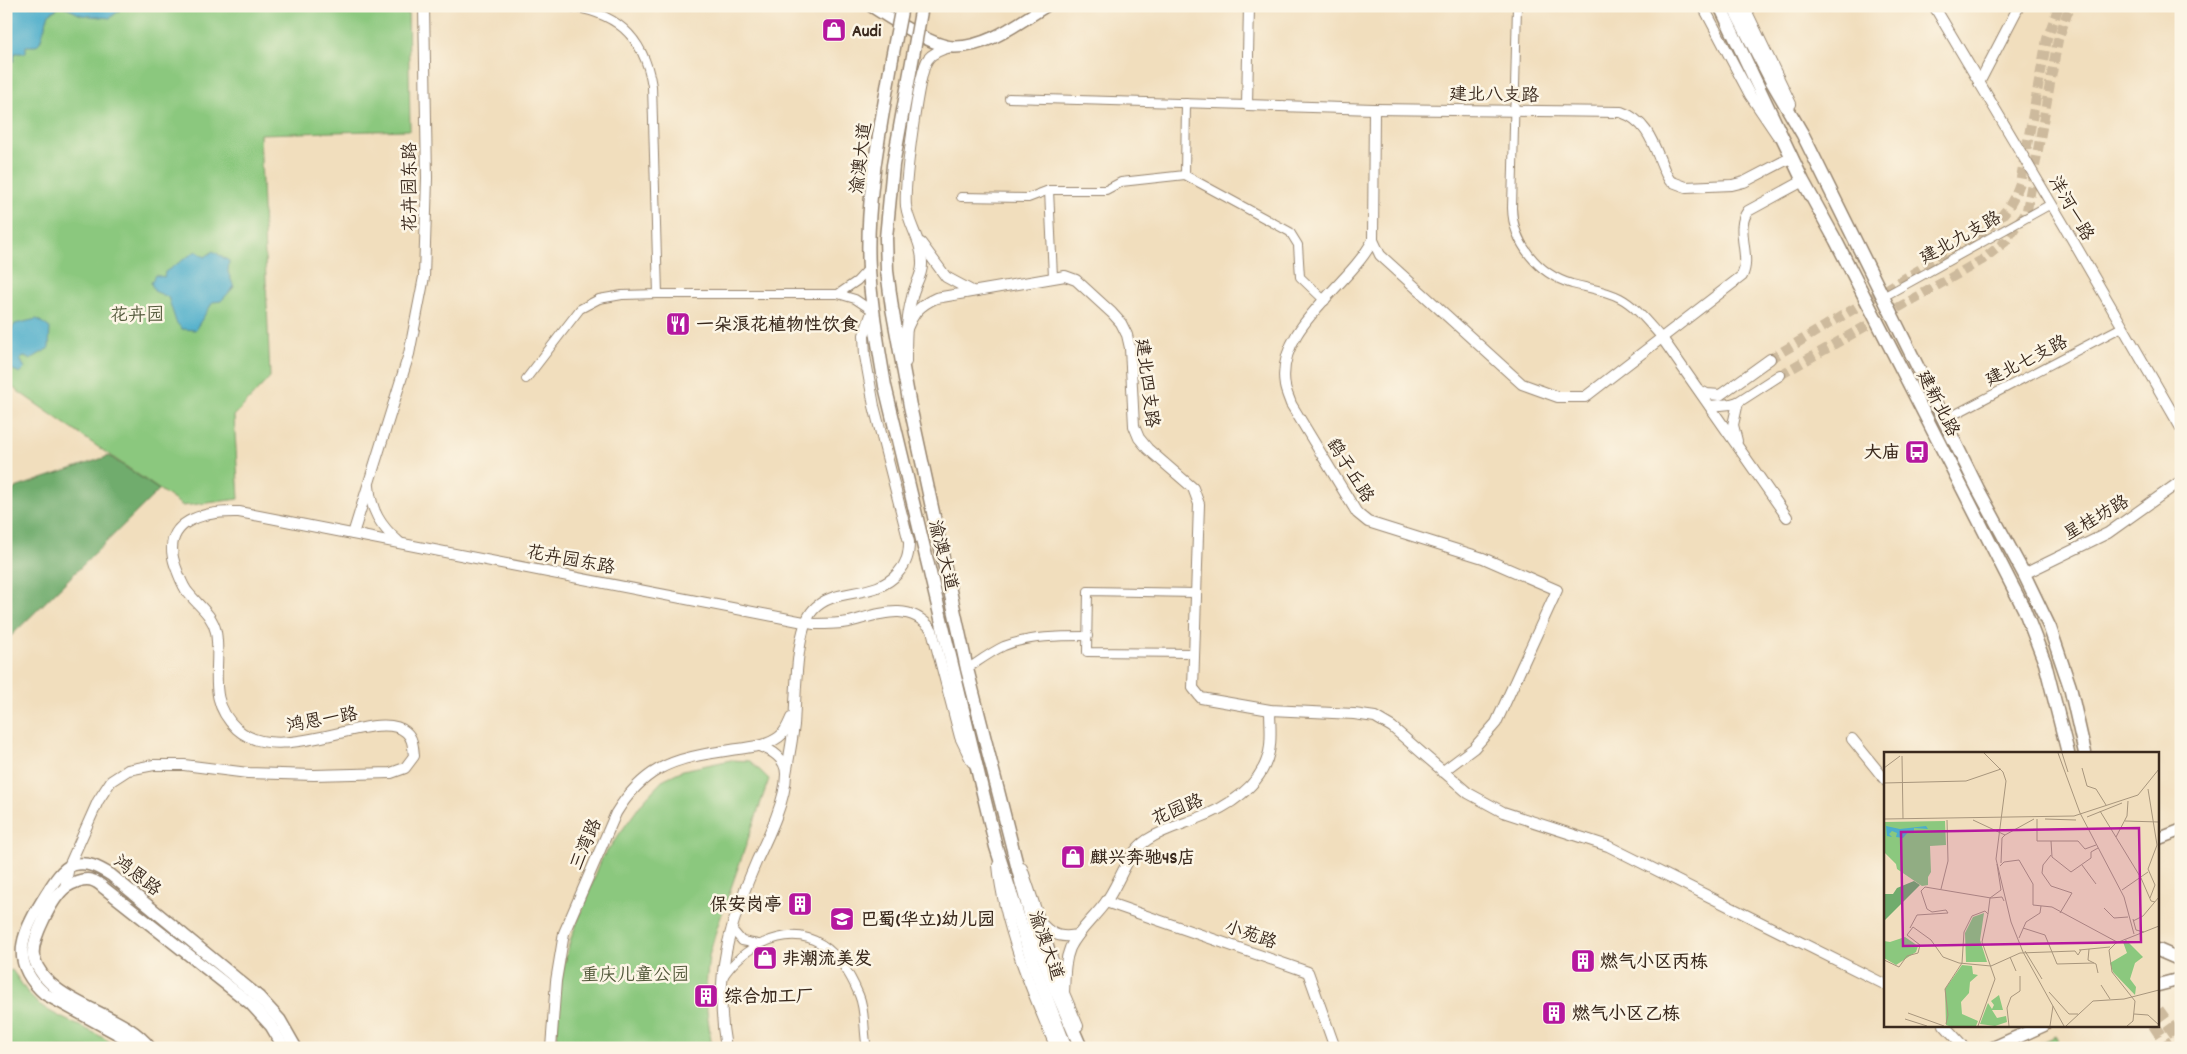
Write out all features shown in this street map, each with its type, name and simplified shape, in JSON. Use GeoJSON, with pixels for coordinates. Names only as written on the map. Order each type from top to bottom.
{"type":"FeatureCollection","features":[{"type":"Feature","properties":{"kind":"main road"},"geometry":{"type":"LineString","coordinates":[[871,6],[926,38],[951,47],[965,46],[994,37],[1046,6]]}},
{"type":"Feature","properties":{"kind":"main road","name":"渝澳大道"},"geometry":{"type":"LineString","coordinates":[[902,6],[876,162],[869,236],[869,268],[873,311],[885,386],[996,846],[1054,990],[1081,1048]]}},
{"type":"Feature","properties":{"kind":"main road","name":"渝澳大道"},"geometry":{"type":"LineString","coordinates":[[922,6],[893,166],[886,238],[886,271],[906,383],[968,669],[1039,946],[1054,990],[1066,1048]]}},
{"type":"Feature","properties":{"kind":"main road","name":"建新北路"},"geometry":{"type":"LineString","coordinates":[[1720,6],[1803,181],[1845,258],[2021,602],[2045,663],[2068,752]]}},
{"type":"Feature","properties":{"kind":"main road","name":"建新北路"},"geometry":{"type":"LineString","coordinates":[[1733,6],[1771,80],[1804,135],[1978,489],[2024,574],[2050,628],[2061,657],[2085,752]]}},
{"type":"Feature","properties":{"kind":"main road"},"geometry":{"type":"LineString","coordinates":[[2160,838],[2181,830]]}},
{"type":"Feature","properties":{"kind":"main road","name":"鸿恩路"},"geometry":{"type":"LineString","coordinates":[[69,866],[83,863],[97,866],[111,875],[259,997],[280,1020],[296,1048]]}},
{"type":"Feature","properties":{"kind":"main road"},"geometry":{"type":"LineString","coordinates":[[69,866],[53,883],[27,925],[21,950],[23,963],[28,976],[45,994],[126,1039],[137,1048]]}},
{"type":"Feature","properties":{"kind":"main road","name":"鸿恩路"},"geometry":{"type":"LineString","coordinates":[[65,888],[78,881],[91,880],[104,888],[251,1004],[271,1026],[284,1048]]}},
{"type":"Feature","properties":{"kind":"main road"},"geometry":{"type":"LineString","coordinates":[[65,888],[40,926],[34,940],[33,956],[39,970],[48,981],[64,993],[131,1031],[150,1048]]}},
{"type":"Feature","properties":{"kind":"main road"},"geometry":{"type":"LineString","coordinates":[[2160,951],[2181,960]]}},
{"type":"Feature","properties":{"kind":"main road"},"geometry":{"type":"LineString","coordinates":[[2160,984],[2181,979]]}},
{"type":"Feature","properties":{"kind":"main road"},"geometry":{"type":"LineString","coordinates":[[1993,1048],[2042,1026]]}},
{"type":"Feature","properties":{"kind":"street","name":"花卉园东路"},"geometry":{"type":"LineString","coordinates":[[353,534],[409,354],[424,277],[427,178],[424,6]]}},
{"type":"Feature","properties":{"kind":"street"},"geometry":{"type":"LineString","coordinates":[[564,6],[599,13],[616,21],[640,46],[649,65],[652,86],[658,294]]}},
{"type":"Feature","properties":{"kind":"street"},"geometry":{"type":"LineString","coordinates":[[1010,98],[1247,104],[1249,6]]}},
{"type":"Feature","properties":{"kind":"street"},"geometry":{"type":"LineString","coordinates":[[1517,6],[1512,223],[1522,247],[1548,273],[1559,279],[1608,292],[1633,306],[1662,338],[1787,517]]}},
{"type":"Feature","properties":{"kind":"street"},"geometry":{"type":"LineString","coordinates":[[1703,6],[1750,95],[1768,124],[1790,152]]}},
{"type":"Feature","properties":{"kind":"street"},"geometry":{"type":"LineString","coordinates":[[1744,6],[1779,77],[1804,135]]}},
{"type":"Feature","properties":{"kind":"street","name":"洋河一路"},"geometry":{"type":"LineString","coordinates":[[1934,6],[2181,428]]}},
{"type":"Feature","properties":{"kind":"street"},"geometry":{"type":"LineString","coordinates":[[1979,83],[2019,6]]}},
{"type":"Feature","properties":{"kind":"street"},"geometry":{"type":"LineString","coordinates":[[951,47],[935,52],[927,59],[922,76],[906,174],[906,206],[911,224],[946,277],[972,291]]}},
{"type":"Feature","properties":{"kind":"street"},"geometry":{"type":"LineString","coordinates":[[1185,175],[1186,103]]}},
{"type":"Feature","properties":{"kind":"street","name":"建北八支路"},"geometry":{"type":"LineString","coordinates":[[1247,104],[1374,109],[1621,112],[1634,116],[1646,129],[1670,181],[1686,188],[1732,185],[1744,182],[1790,152]]}},
{"type":"Feature","properties":{"kind":"street"},"geometry":{"type":"LineString","coordinates":[[1374,109],[1373,240],[1380,255],[1522,384],[1558,397],[1585,397],[1742,276],[1746,263],[1744,216],[1748,211],[1803,181]]}},
{"type":"Feature","properties":{"kind":"street"},"geometry":{"type":"LineString","coordinates":[[961,197],[1028,198],[1049,190],[1106,190],[1121,182],[1185,175],[1290,232],[1298,245],[1300,277],[1324,301]]}},
{"type":"Feature","properties":{"kind":"street"},"geometry":{"type":"LineString","coordinates":[[1049,190],[1053,277]]}},
{"type":"Feature","properties":{"kind":"street","name":"建北九支路"},"geometry":{"type":"LineString","coordinates":[[1883,297],[2051,204]]}},
{"type":"Feature","properties":{"kind":"street"},"geometry":{"type":"LineString","coordinates":[[906,383],[906,332],[913,292],[922,266],[919,238]]}},
{"type":"Feature","properties":{"kind":"street","name":"鹞子丘路"},"geometry":{"type":"LineString","coordinates":[[1373,240],[1359,264],[1298,329],[1289,349],[1284,368],[1285,386],[1291,404],[1357,513],[1368,522],[1483,558],[1556,590],[1496,723],[1474,748],[1442,772]]}},
{"type":"Feature","properties":{"kind":"street"},"geometry":{"type":"LineString","coordinates":[[1359,264],[1369,260],[1388,263]]}},
{"type":"Feature","properties":{"kind":"street"},"geometry":{"type":"LineString","coordinates":[[838,294],[857,281],[869,268]]}},
{"type":"Feature","properties":{"kind":"street","name":"建北四支路"},"geometry":{"type":"LineString","coordinates":[[906,332],[914,313],[919,307],[936,298],[1065,276],[1076,280],[1121,323],[1127,335],[1130,348],[1134,426],[1139,438],[1148,449],[1192,488],[1199,504],[1195,592],[1194,688],[1201,698],[1270,710],[1354,714],[1375,717],[1392,727],[1442,772],[1468,792],[1503,812],[1608,846],[1884,984]]}},
{"type":"Feature","properties":{"kind":"street"},"geometry":{"type":"LineString","coordinates":[[526,379],[580,309],[599,299],[622,295],[658,294],[838,294],[855,299],[873,311],[864,334],[865,356],[874,406],[909,542],[910,553],[900,571],[886,585],[830,598],[814,608],[806,622],[798,656],[790,751],[774,823],[740,898],[730,928],[722,978],[726,1048]]}},
{"type":"Feature","properties":{"kind":"street","name":"建北七支路"},"geometry":{"type":"LineString","coordinates":[[1944,420],[2122,327]]}},
{"type":"Feature","properties":{"kind":"street"},"geometry":{"type":"LineString","coordinates":[[1698,389],[1707,394],[1720,395],[1770,359]]}},
{"type":"Feature","properties":{"kind":"street"},"geometry":{"type":"LineString","coordinates":[[1710,406],[1722,406],[1738,402],[1780,375]]}},
{"type":"Feature","properties":{"kind":"street"},"geometry":{"type":"LineString","coordinates":[[1738,402],[1733,425],[1740,449]]}},
{"type":"Feature","properties":{"kind":"street","name":"花卉园东路"},"geometry":{"type":"LineString","coordinates":[[369,480],[370,496],[377,518],[387,532],[399,542],[806,622],[834,624],[888,612],[913,614],[924,620],[932,630],[960,737],[980,780]]}},
{"type":"Feature","properties":{"kind":"street","name":"星桂坊路"},"geometry":{"type":"LineString","coordinates":[[2024,574],[2108,533],[2181,480]]}},
{"type":"Feature","properties":{"kind":"street","name":"鸿恩一路"},"geometry":{"type":"LineString","coordinates":[[65,888],[69,866],[98,801],[110,781],[128,770],[154,765],[184,765],[248,773],[314,775],[391,774],[405,768],[414,756],[413,742],[406,732],[395,726],[376,726],[289,743],[272,743],[256,739],[238,730],[223,712],[218,695],[216,632],[204,609],[186,590],[172,553],[174,539],[181,527],[195,517],[213,512],[239,512],[399,542]]}},
{"type":"Feature","properties":{"kind":"street"},"geometry":{"type":"LineString","coordinates":[[1194,653],[1087,652],[1088,591],[1195,592]]}},
{"type":"Feature","properties":{"kind":"street"},"geometry":{"type":"LineString","coordinates":[[968,669],[992,652],[1016,643],[1053,635],[1088,636]]}},
{"type":"Feature","properties":{"kind":"street","name":"花园路"},"geometry":{"type":"LineString","coordinates":[[1054,990],[1078,935],[1106,902],[1133,854],[1146,840],[1163,831],[1211,814],[1232,801],[1250,786],[1263,770],[1269,752],[1270,710]]}},
{"type":"Feature","properties":{"kind":"street","name":"三湾路"},"geometry":{"type":"LineString","coordinates":[[551,1048],[556,981],[564,933],[616,813],[626,797],[648,776],[666,766],[707,754],[759,746],[778,738],[786,729],[794,713]]}},
{"type":"Feature","properties":{"kind":"street"},"geometry":{"type":"LineString","coordinates":[[1852,739],[1884,779]]}},
{"type":"Feature","properties":{"kind":"street"},"geometry":{"type":"LineString","coordinates":[[759,746],[774,752],[782,760],[786,774]]}},
{"type":"Feature","properties":{"kind":"street"},"geometry":{"type":"LineString","coordinates":[[1012,844],[1028,882],[1040,922],[1054,990],[1087,1048]]}},
{"type":"Feature","properties":{"kind":"street"},"geometry":{"type":"LineString","coordinates":[[996,846],[1000,883],[1010,924],[1034,994],[1056,1048]]}},
{"type":"Feature","properties":{"kind":"street","name":"小苑路"},"geometry":{"type":"LineString","coordinates":[[1106,902],[1308,972],[1335,1048]]}},
{"type":"Feature","properties":{"kind":"street"},"geometry":{"type":"LineString","coordinates":[[1040,922],[1051,933],[1058,936],[1078,935]]}},
{"type":"Feature","properties":{"kind":"street"},"geometry":{"type":"LineString","coordinates":[[730,928],[742,941],[760,944]]}},
{"type":"Feature","properties":{"kind":"street"},"geometry":{"type":"LineString","coordinates":[[722,978],[736,960],[760,944],[783,936],[798,935],[814,940],[833,953],[844,967],[860,997],[866,1048]]}},
{"type":"Feature","properties":{"kind":"street"},"geometry":{"type":"LineString","coordinates":[[1945,1026],[1965,1048]]}},
{"type":"Feature","properties":{"kind":"green space","name":"花卉园"},"geometry":{"type":"Polygon","coordinates":[[[6,6],[408,6],[410,130],[260,134],[270,377],[234,416],[239,499],[183,506],[6,383],[6,6]]]}},
{"type":"Feature","properties":{"kind":"green space"},"geometry":{"type":"Polygon","coordinates":[[[109,456],[159,490],[6,641],[6,500],[15,488],[109,456]]]}},
{"type":"Feature","properties":{"kind":"green space","name":"重庆儿童公园"},"geometry":{"type":"Polygon","coordinates":[[[731,760],[750,761],[769,779],[709,956],[706,985],[712,1048],[557,1048],[558,998],[564,963],[571,938],[602,858],[644,800],[664,779],[683,770],[731,760]]]}},
{"type":"Feature","properties":{"kind":"green space"},"geometry":{"type":"Polygon","coordinates":[[[12,970],[30,996],[40,1005],[50,1012],[108,1040],[118,1048],[6,1048],[6,972],[12,970]]]}},
{"type":"Feature","properties":{"kind":"green space"},"geometry":{"type":"Polygon","coordinates":[[[2055,1036],[2063,1048],[2029,1048],[2055,1036]]]}},
{"type":"Feature","properties":{"kind":"water"},"geometry":{"type":"Polygon","coordinates":[[[6,6],[61,6],[49,14],[40,42],[36,46],[26,46],[26,53],[15,53],[14,61],[6,60],[6,6]]]}},
{"type":"Feature","properties":{"kind":"water"},"geometry":{"type":"Polygon","coordinates":[[[62,6],[118,6],[120,10],[110,18],[81,15],[62,6]]]}},
{"type":"Feature","properties":{"kind":"water"},"geometry":{"type":"Polygon","coordinates":[[[196,251],[205,257],[213,251],[229,261],[228,272],[234,287],[221,301],[213,302],[195,330],[182,329],[176,322],[168,297],[154,291],[151,283],[155,275],[164,277],[165,272],[196,251]]]}},
{"type":"Feature","properties":{"kind":"water"},"geometry":{"type":"Polygon","coordinates":[[[37,319],[50,328],[49,348],[31,359],[24,357],[20,359],[25,368],[20,373],[6,367],[6,339],[15,324],[37,319]]]}},
{"type":"Feature","properties":{"kind":"tunnel"},"geometry":{"type":"LineString","coordinates":[[1770,359],[1969,240],[2006,211],[2020,183],[2047,39],[2059,6]]}},
{"type":"Feature","properties":{"kind":"tunnel"},"geometry":{"type":"LineString","coordinates":[[1780,375],[1982,260],[2006,241],[2027,210],[2058,40],[2067,14],[2072,6]]}},
{"type":"Feature","properties":{"kind":"tunnel"},"geometry":{"type":"LineString","coordinates":[[2160,1013],[2181,1042]]}},
{"type":"Feature","properties":{"kind":"tunnel"},"geometry":{"type":"LineString","coordinates":[[2155,1026],[2169,1048]]}},
{"type":"Feature","properties":{"kind":"place","name":"Audi"},"geometry":{"type":"Point","coordinates":[834,30]}},
{"type":"Feature","properties":{"kind":"place","name":"一朵浪花植物性饮食"},"geometry":{"type":"Point","coordinates":[678,324]}},
{"type":"Feature","properties":{"kind":"place","name":"大庙"},"geometry":{"type":"Point","coordinates":[1917,452]}},
{"type":"Feature","properties":{"kind":"place","name":"麒兴奔驰4S店"},"geometry":{"type":"Point","coordinates":[1073,857]}},
{"type":"Feature","properties":{"kind":"place","name":"保安岗亭"},"geometry":{"type":"Point","coordinates":[800,904]}},
{"type":"Feature","properties":{"kind":"place","name":"巴蜀(华立)幼儿园"},"geometry":{"type":"Point","coordinates":[842,919]}},
{"type":"Feature","properties":{"kind":"place","name":"非潮流美发"},"geometry":{"type":"Point","coordinates":[765,958]}},
{"type":"Feature","properties":{"kind":"place","name":"燃气小区丙栋"},"geometry":{"type":"Point","coordinates":[1583,961]}},
{"type":"Feature","properties":{"kind":"place","name":"综合加工厂"},"geometry":{"type":"Point","coordinates":[706,996]}},
{"type":"Feature","properties":{"kind":"place","name":"燃气小区乙栋"},"geometry":{"type":"Point","coordinates":[1554,1013]}}]}
